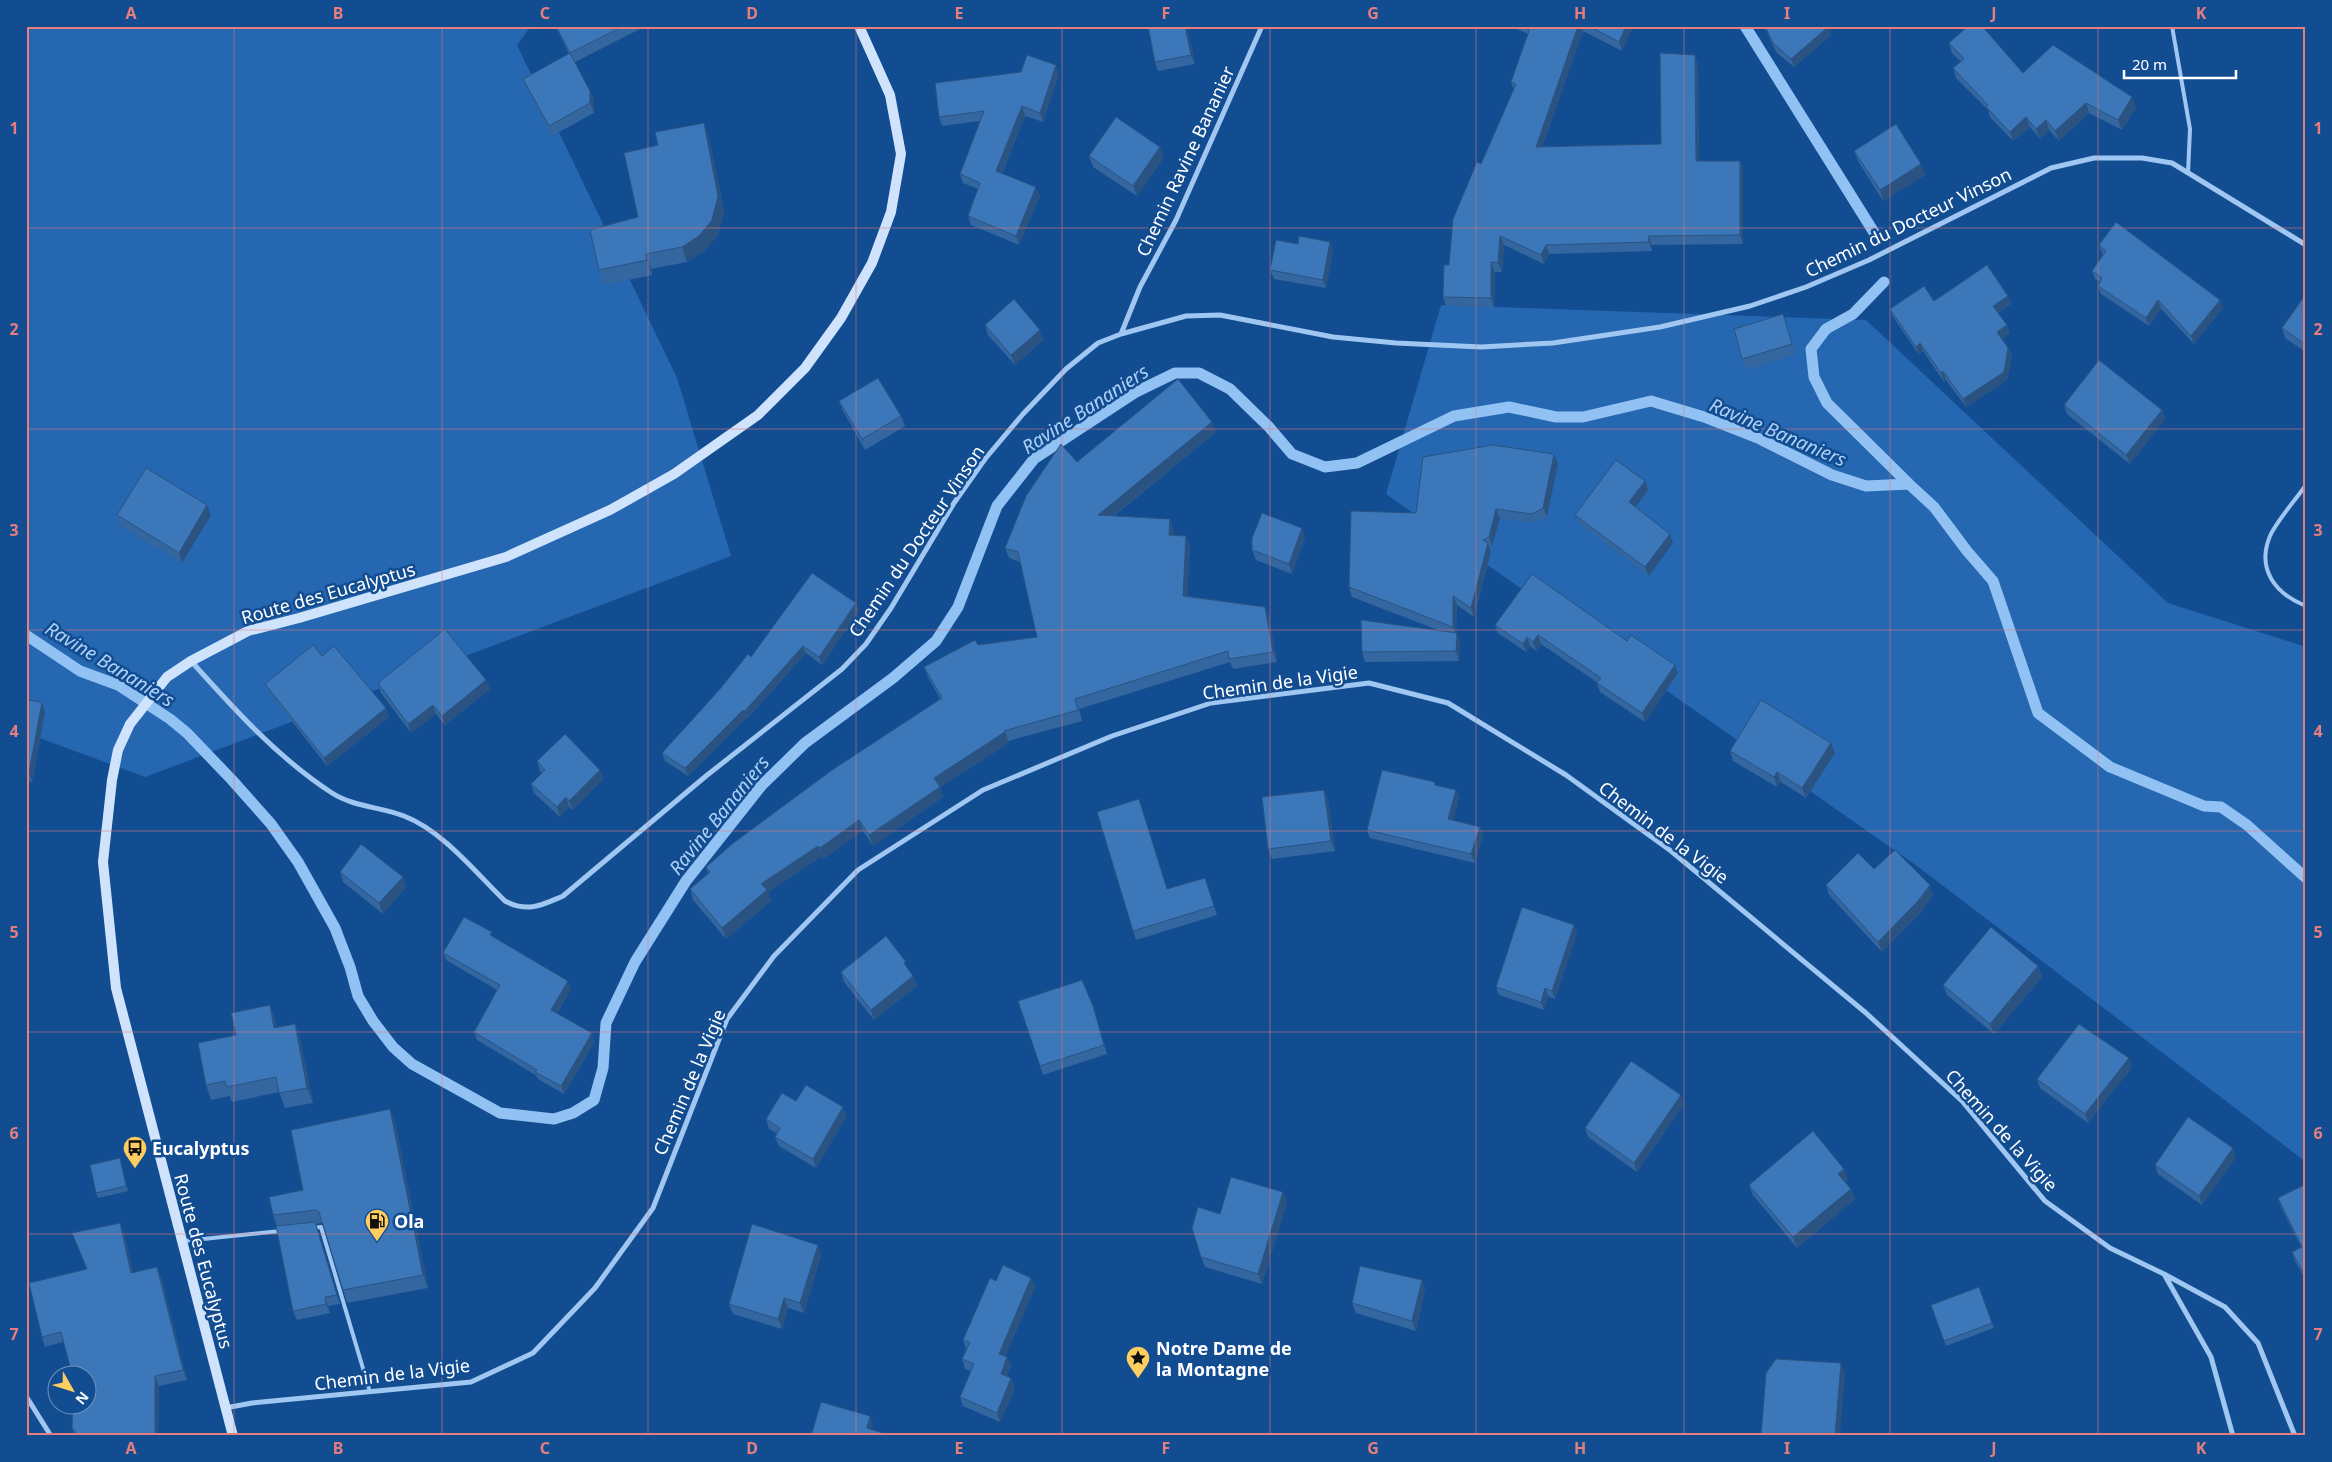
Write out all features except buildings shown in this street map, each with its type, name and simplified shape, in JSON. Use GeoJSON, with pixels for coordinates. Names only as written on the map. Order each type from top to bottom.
{"type":"FeatureCollection","features":[{"type":"Feature","properties":{"kind":"main road","name":"Route des Eucalyptus"},"geometry":{"type":"LineString","coordinates":[[233,1436],[116,988],[103,862],[112,780],[118,750],[130,724],[168,678],[191,661],[248,631],[299,618],[506,557],[610,510],[674,474],[758,415],[806,368],[841,318],[872,263],[891,212],[901,154],[890,95],[859,26]]}},
{"type":"Feature","properties":{"kind":"street","name":"Chemin Ravine Bananier"},"geometry":{"type":"LineString","coordinates":[[1122,334],[1140,287],[1176,220],[1262,26]]}},
{"type":"Feature","properties":{"kind":"street","name":"Chemin du Docteur Vinson"},"geometry":{"type":"LineString","coordinates":[[191,661],[246,721],[308,775],[334,794],[366,806],[404,816],[431,830],[505,901],[518,908],[538,906],[564,896],[698,782],[842,669],[866,644],[891,608],[954,503],[985,459],[1023,414],[1066,369],[1098,343],[1122,334],[1186,316],[1220,315],[1332,337],[1396,343],[1481,347],[1552,343],[1660,327],[1750,306],[1806,287],[1869,260],[2051,168],[2094,158],[2142,158],[2172,163],[2306,246]]}},
{"type":"Feature","properties":{"kind":"street","name":"Chemin de la Vigie"},"geometry":{"type":"LineString","coordinates":[[225,1408],[252,1403],[471,1382],[533,1353],[595,1288],[653,1208],[727,1019],[774,956],[858,870],[982,790],[1112,736],[1211,703],[1369,683],[1448,703],[1566,775],[1671,851],[1866,1013],[1962,1101],[2046,1201],[2110,1248],[2164,1274],[2225,1307],[2258,1343],[2295,1436]]}},
{"type":"Feature","properties":{"kind":"street"},"geometry":{"type":"LineString","coordinates":[[2164,1274],[2212,1356],[2233,1436]]}},
{"type":"Feature","properties":{"kind":"street"},"geometry":{"type":"LineString","coordinates":[[26,1396],[51,1436]]}},
{"type":"Feature","properties":{"kind":"lane"},"geometry":{"type":"LineString","coordinates":[[2172,26],[2190,129],[2188,173]]}},
{"type":"Feature","properties":{"kind":"lane"},"geometry":{"type":"LineString","coordinates":[[2306,485],[2270,536],[2266,563],[2273,584],[2284,596],[2306,606]]}},
{"type":"Feature","properties":{"kind":"lane"},"geometry":{"type":"LineString","coordinates":[[311,1228],[321,1227],[370,1392]]}},
{"type":"Feature","properties":{"kind":"lane"},"geometry":{"type":"LineString","coordinates":[[182,1241],[291,1230]]}},
{"type":"Feature","properties":{"kind":"shaded area"},"geometry":{"type":"Polygon","coordinates":[[[26,26],[531,26],[517,45],[677,378],[731,556],[145,777],[26,733],[26,26]]]}},
{"type":"Feature","properties":{"kind":"shaded area"},"geometry":{"type":"Polygon","coordinates":[[[1441,305],[1866,320],[2168,603],[2306,647],[2306,1162],[1917,866],[1386,494],[1441,305]]]}},
{"type":"Feature","properties":{"kind":"waterway"},"geometry":{"type":"LineString","coordinates":[[1745,26],[1875,234]]}},
{"type":"Feature","properties":{"kind":"waterway"},"geometry":{"type":"LineString","coordinates":[[1884,282],[1853,314],[1826,329],[1811,349],[1814,377],[1827,403],[1909,484]]}},
{"type":"Feature","properties":{"kind":"waterway","name":"Ravine Bananiers"},"geometry":{"type":"LineString","coordinates":[[26,635],[80,671],[118,685],[170,719],[187,733],[232,780],[271,824],[298,862],[335,928],[350,967],[358,996],[373,1021],[393,1047],[412,1064],[500,1113],[554,1119],[573,1113],[594,1100],[603,1068],[606,1023],[635,962],[686,881],[762,785],[805,743],[893,678],[936,641],[958,607],[997,506],[1034,459],[1136,392],[1175,373],[1199,373],[1230,389],[1269,427],[1292,454],[1325,467],[1357,463],[1454,416],[1509,407],[1556,417],[1583,417],[1651,401],[1704,417],[1760,439],[1832,475],[1866,486],[1909,484],[1934,507],[1967,551],[1993,581],[2038,713],[2110,767],[2204,806],[2221,807],[2247,825],[2306,878]]}},
{"type":"Feature","properties":{"kind":"place","name":"Eucalyptus"},"geometry":{"type":"Point","coordinates":[135,1169]}},
{"type":"Feature","properties":{"kind":"place","name":"Ola"},"geometry":{"type":"Point","coordinates":[377,1242]}},
{"type":"Feature","properties":{"kind":"place","name":"Notre Dame de la Montagne"},"geometry":{"type":"Point","coordinates":[1138,1379]}}]}
